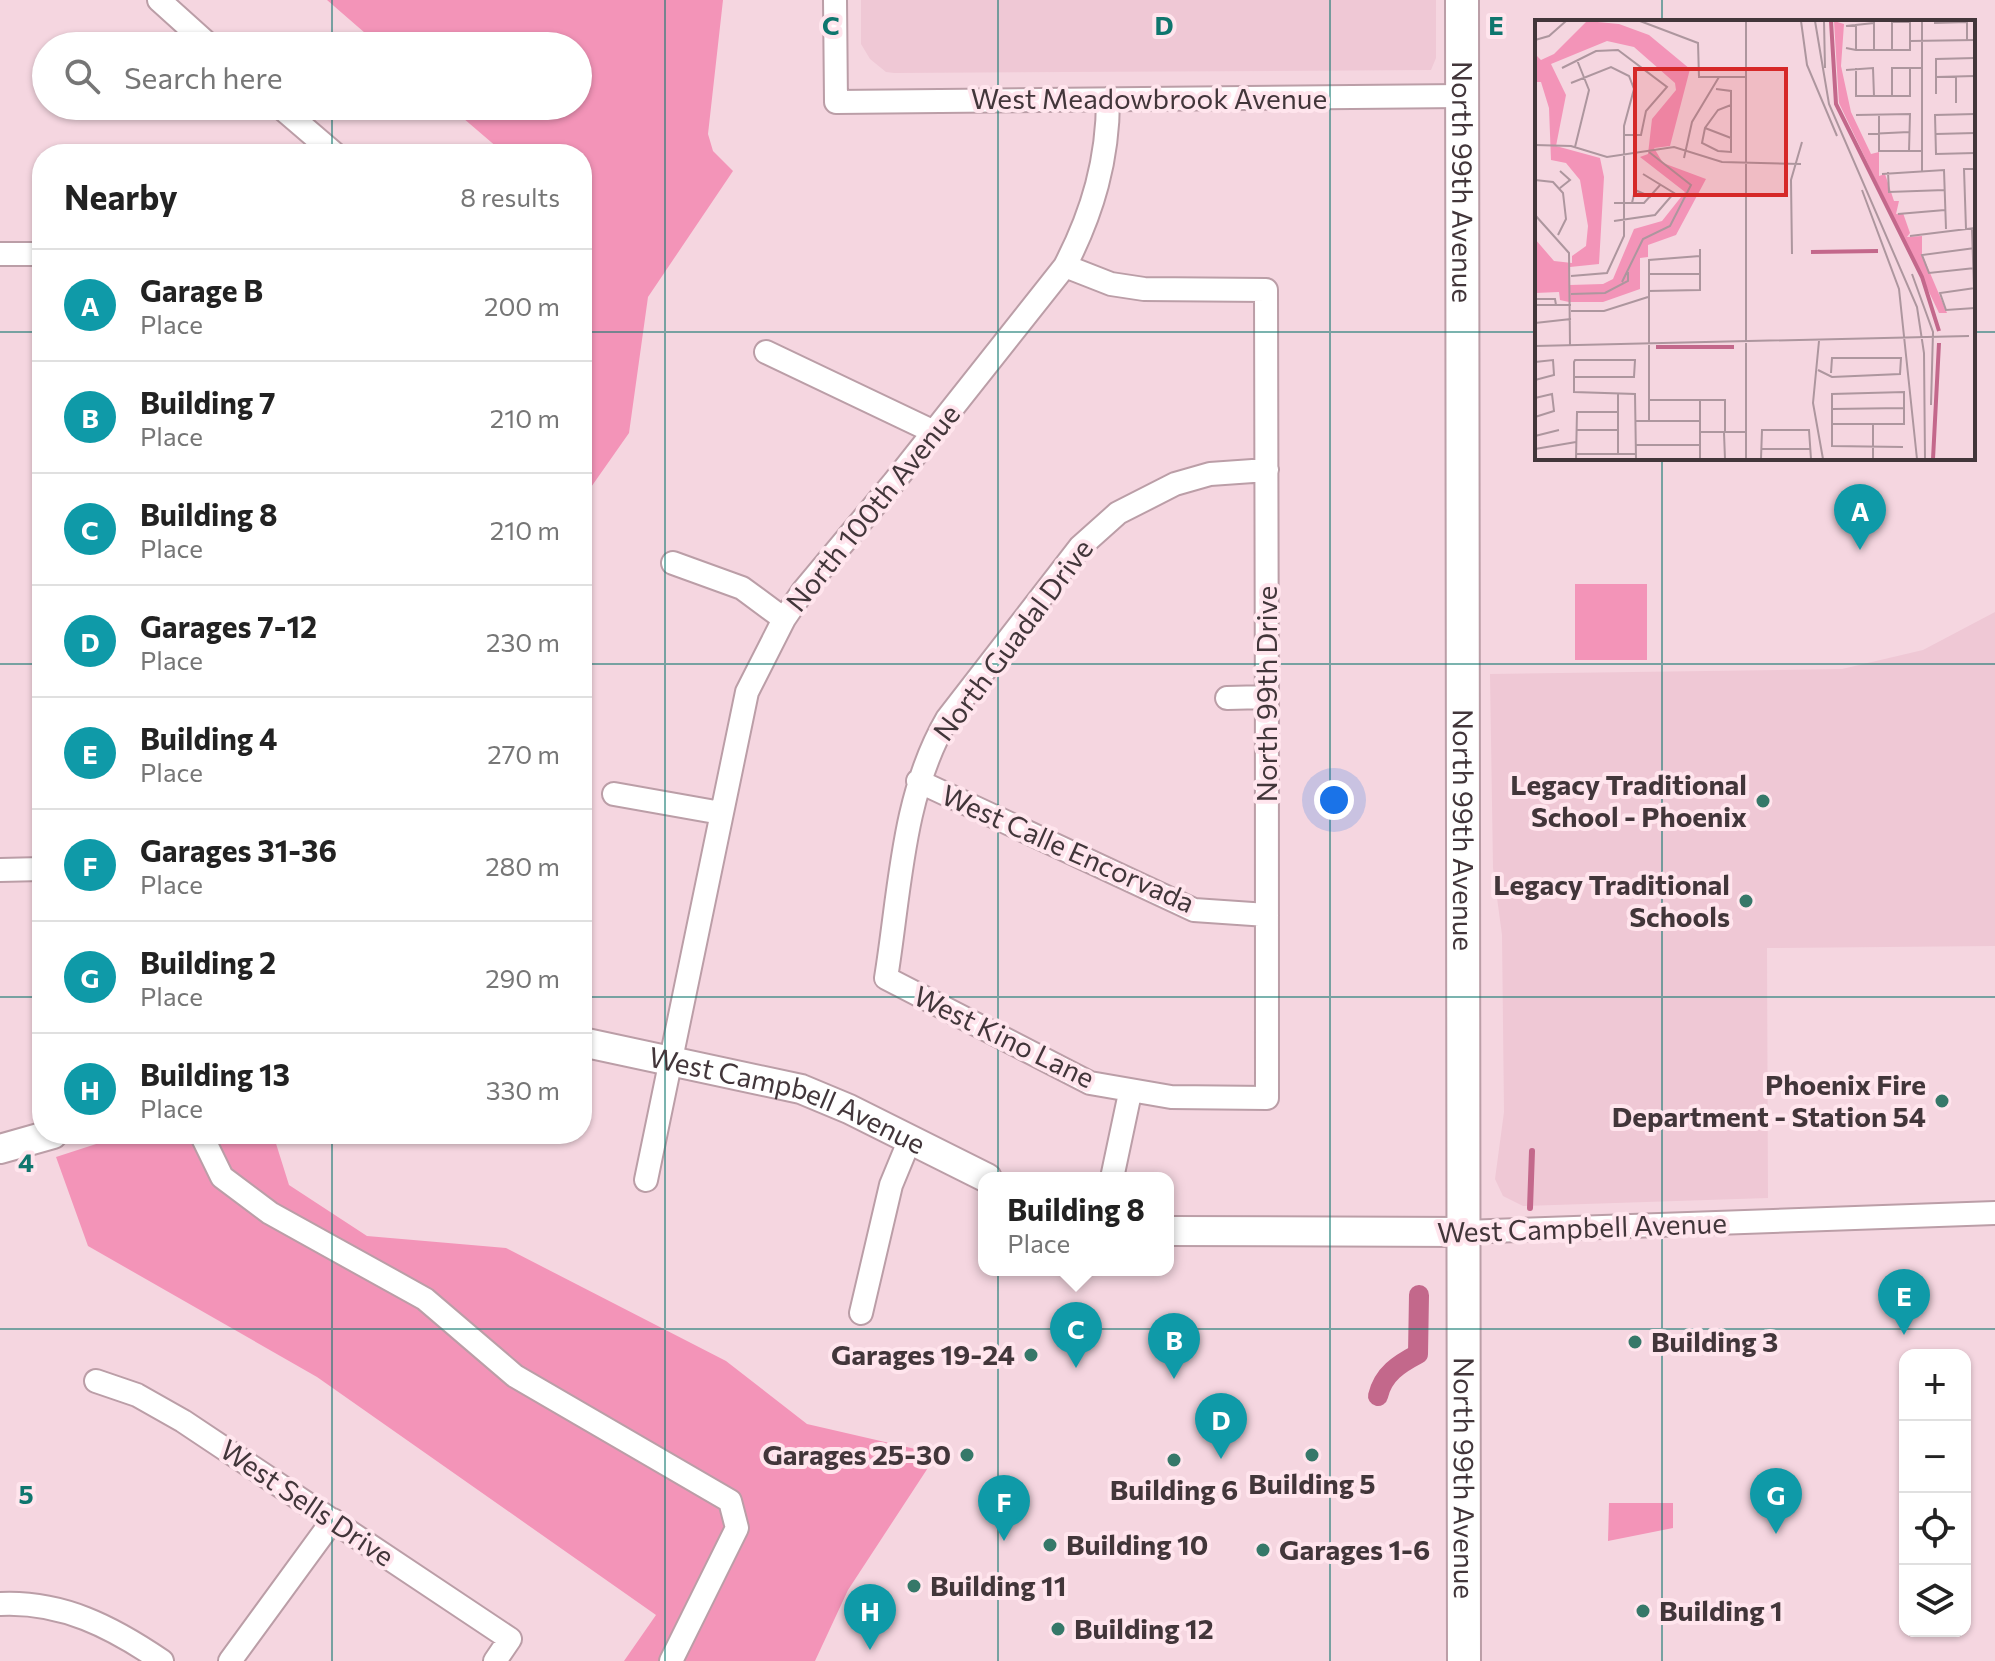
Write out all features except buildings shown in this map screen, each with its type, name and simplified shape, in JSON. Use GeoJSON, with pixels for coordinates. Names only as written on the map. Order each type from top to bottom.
{"type":"FeatureCollection","features":[{"type":"Feature","properties":{"kind":"main road","name":"North 99th Avenue"},"geometry":{"type":"LineString","coordinates":[[1462,0],[1464,1661]]}},
{"type":"Feature","properties":{"kind":"street"},"geometry":{"type":"LineString","coordinates":[[159,0],[194,32]]}},
{"type":"Feature","properties":{"kind":"street","name":"West Meadowbrook Avenue"},"geometry":{"type":"LineString","coordinates":[[835,0],[836,102],[1462,96]]}},
{"type":"Feature","properties":{"kind":"street","name":"North 100th Avenue"},"geometry":{"type":"LineString","coordinates":[[646,1180],[747,692],[784,619],[803,591],[1065,266],[1080,237],[1101,173],[1108,140],[1108,99]]}},
{"type":"Feature","properties":{"kind":"street"},"geometry":{"type":"LineString","coordinates":[[295,120],[323,144]]}},
{"type":"Feature","properties":{"kind":"street"},"geometry":{"type":"LineString","coordinates":[[0,254],[32,254]]}},
{"type":"Feature","properties":{"kind":"street","name":"North 99th Drive"},"geometry":{"type":"LineString","coordinates":[[1065,266],[1111,284],[1144,289],[1266,290],[1267,1098]]}},
{"type":"Feature","properties":{"kind":"street"},"geometry":{"type":"LineString","coordinates":[[766,352],[934,432]]}},
{"type":"Feature","properties":{"kind":"street","name":"North Guadal Drive"},"geometry":{"type":"LineString","coordinates":[[886,978],[918,781],[930,748],[947,719],[1095,532],[1142,499],[1175,484],[1210,474],[1267,470]]}},
{"type":"Feature","properties":{"kind":"street"},"geometry":{"type":"LineString","coordinates":[[673,563],[742,588],[784,619]]}},
{"type":"Feature","properties":{"kind":"street"},"geometry":{"type":"LineString","coordinates":[[1227,698],[1267,697]]}},
{"type":"Feature","properties":{"kind":"street","name":"West Calle Encorvada"},"geometry":{"type":"LineString","coordinates":[[918,781],[1194,910],[1267,915]]}},
{"type":"Feature","properties":{"kind":"street"},"geometry":{"type":"LineString","coordinates":[[614,794],[721,813]]}},
{"type":"Feature","properties":{"kind":"street"},"geometry":{"type":"LineString","coordinates":[[0,870],[32,869]]}},
{"type":"Feature","properties":{"kind":"street","name":"West Kino Lane"},"geometry":{"type":"LineString","coordinates":[[886,978],[1090,1083],[1130,1093],[1205,1099],[1267,1098]]}},
{"type":"Feature","properties":{"kind":"street","name":"West Campbell Avenue"},"geometry":{"type":"LineString","coordinates":[[592,1044],[801,1089],[978,1173]]}},
{"type":"Feature","properties":{"kind":"street"},"geometry":{"type":"LineString","coordinates":[[1113,1172],[1130,1093]]}},
{"type":"Feature","properties":{"kind":"street"},"geometry":{"type":"LineString","coordinates":[[861,1313],[891,1185],[910,1139]]}},
{"type":"Feature","properties":{"kind":"street"},"geometry":{"type":"LineString","coordinates":[[0,1149],[32,1140]]}},
{"type":"Feature","properties":{"kind":"street"},"geometry":{"type":"LineString","coordinates":[[206,1144],[222,1177],[270,1213],[425,1299],[515,1376],[730,1501],[737,1528],[671,1661]]}},
{"type":"Feature","properties":{"kind":"street","name":"West Campbell Avenue"},"geometry":{"type":"LineString","coordinates":[[1174,1231],[1464,1232],[1995,1213]]}},
{"type":"Feature","properties":{"kind":"street","name":"West Sells Drive"},"geometry":{"type":"LineString","coordinates":[[96,1381],[137,1395],[183,1421],[510,1639],[495,1661]]}},
{"type":"Feature","properties":{"kind":"street"},"geometry":{"type":"LineString","coordinates":[[230,1661],[333,1520]]}},
{"type":"Feature","properties":{"kind":"street"},"geometry":{"type":"LineString","coordinates":[[0,1604],[37,1604],[76,1614],[99,1623],[162,1661]]}},
{"type":"Feature","properties":{"kind":"shaded area"},"geometry":{"type":"Polygon","coordinates":[[[327,0],[723,0],[708,134],[713,151],[733,171],[648,297],[629,433],[592,486],[592,144],[493,144],[465,120],[592,120],[592,32],[364,32],[327,0]]]}},
{"type":"Feature","properties":{"kind":"shaded area"},"geometry":{"type":"Polygon","coordinates":[[[861,0],[1436,0],[1436,58],[1431,70],[894,73],[886,72],[870,59],[861,44],[861,0]]]}},
{"type":"Feature","properties":{"kind":"shaded area"},"geometry":{"type":"Polygon","coordinates":[[[1575,584],[1647,584],[1647,660],[1575,660],[1575,584]]]}},
{"type":"Feature","properties":{"kind":"shaded area","name":"Legacy Traditional Schools"},"geometry":{"type":"Polygon","coordinates":[[[1995,612],[1995,946],[1767,948],[1768,1198],[1523,1206],[1503,1196],[1495,1179],[1504,1112],[1502,935],[1493,868],[1490,674],[1842,669],[1923,650],[1995,612]]]}},
{"type":"Feature","properties":{"kind":"shaded area"},"geometry":{"type":"Polygon","coordinates":[[[96,1144],[276,1144],[289,1185],[367,1236],[506,1248],[726,1361],[807,1424],[937,1454],[848,1590],[815,1661],[624,1661],[656,1615],[317,1377],[88,1246],[56,1157],[96,1144]]]}},
{"type":"Feature","properties":{"kind":"shaded area"},"geometry":{"type":"Polygon","coordinates":[[[1609,1503],[1673,1503],[1673,1528],[1608,1541],[1609,1503]]]}},
{"type":"Feature","properties":{"kind":"waterway"},"geometry":{"type":"LineString","coordinates":[[1530,1208],[1532,1151]]}},
{"type":"Feature","properties":{"kind":"waterway"},"geometry":{"type":"LineString","coordinates":[[1378,1396],[1393,1370],[1418,1354],[1419,1295]]}},
{"type":"Feature","properties":{"kind":"place","name":"Garage B"},"geometry":{"type":"Point","coordinates":[1860,550]}},
{"type":"Feature","properties":{"kind":"place","name":"Legacy Traditional School - Phoenix"},"geometry":{"type":"Point","coordinates":[1763,801]}},
{"type":"Feature","properties":{"kind":"place","name":"Legacy Traditional Schools"},"geometry":{"type":"Point","coordinates":[1746,901]}},
{"type":"Feature","properties":{"kind":"place","name":"Phoenix Fire Department - Station 54"},"geometry":{"type":"Point","coordinates":[1942,1101]}},
{"type":"Feature","properties":{"kind":"place","name":"Building 4"},"geometry":{"type":"Point","coordinates":[1904,1335]}},
{"type":"Feature","properties":{"kind":"place","name":"Building 3"},"geometry":{"type":"Point","coordinates":[1635,1342]}},
{"type":"Feature","properties":{"kind":"place","name":"Garages 19-24"},"geometry":{"type":"Point","coordinates":[1031,1355]}},
{"type":"Feature","properties":{"kind":"place","name":"Building 8"},"geometry":{"type":"Point","coordinates":[1076,1368]}},
{"type":"Feature","properties":{"kind":"place","name":"Building 7"},"geometry":{"type":"Point","coordinates":[1174,1379]}},
{"type":"Feature","properties":{"kind":"place","name":"Garages 25-30"},"geometry":{"type":"Point","coordinates":[967,1455]}},
{"type":"Feature","properties":{"kind":"place","name":"Building 5"},"geometry":{"type":"Point","coordinates":[1312,1455]}},
{"type":"Feature","properties":{"kind":"place","name":"Garages 7-12"},"geometry":{"type":"Point","coordinates":[1221,1459]}},
{"type":"Feature","properties":{"kind":"place","name":"Building 6"},"geometry":{"type":"Point","coordinates":[1174,1460]}},
{"type":"Feature","properties":{"kind":"place","name":"Building 2"},"geometry":{"type":"Point","coordinates":[1776,1534]}},
{"type":"Feature","properties":{"kind":"place","name":"Garages 31-36"},"geometry":{"type":"Point","coordinates":[1004,1541]}},
{"type":"Feature","properties":{"kind":"place","name":"Building 10"},"geometry":{"type":"Point","coordinates":[1050,1545]}},
{"type":"Feature","properties":{"kind":"place","name":"Garages 1-6"},"geometry":{"type":"Point","coordinates":[1263,1550]}},
{"type":"Feature","properties":{"kind":"place","name":"Building 11"},"geometry":{"type":"Point","coordinates":[914,1586]}},
{"type":"Feature","properties":{"kind":"place","name":"Building 1"},"geometry":{"type":"Point","coordinates":[1643,1611]}},
{"type":"Feature","properties":{"kind":"place","name":"Building 12"},"geometry":{"type":"Point","coordinates":[1058,1629]}},
{"type":"Feature","properties":{"kind":"place","name":"Building 13"},"geometry":{"type":"Point","coordinates":[870,1650]}}]}
